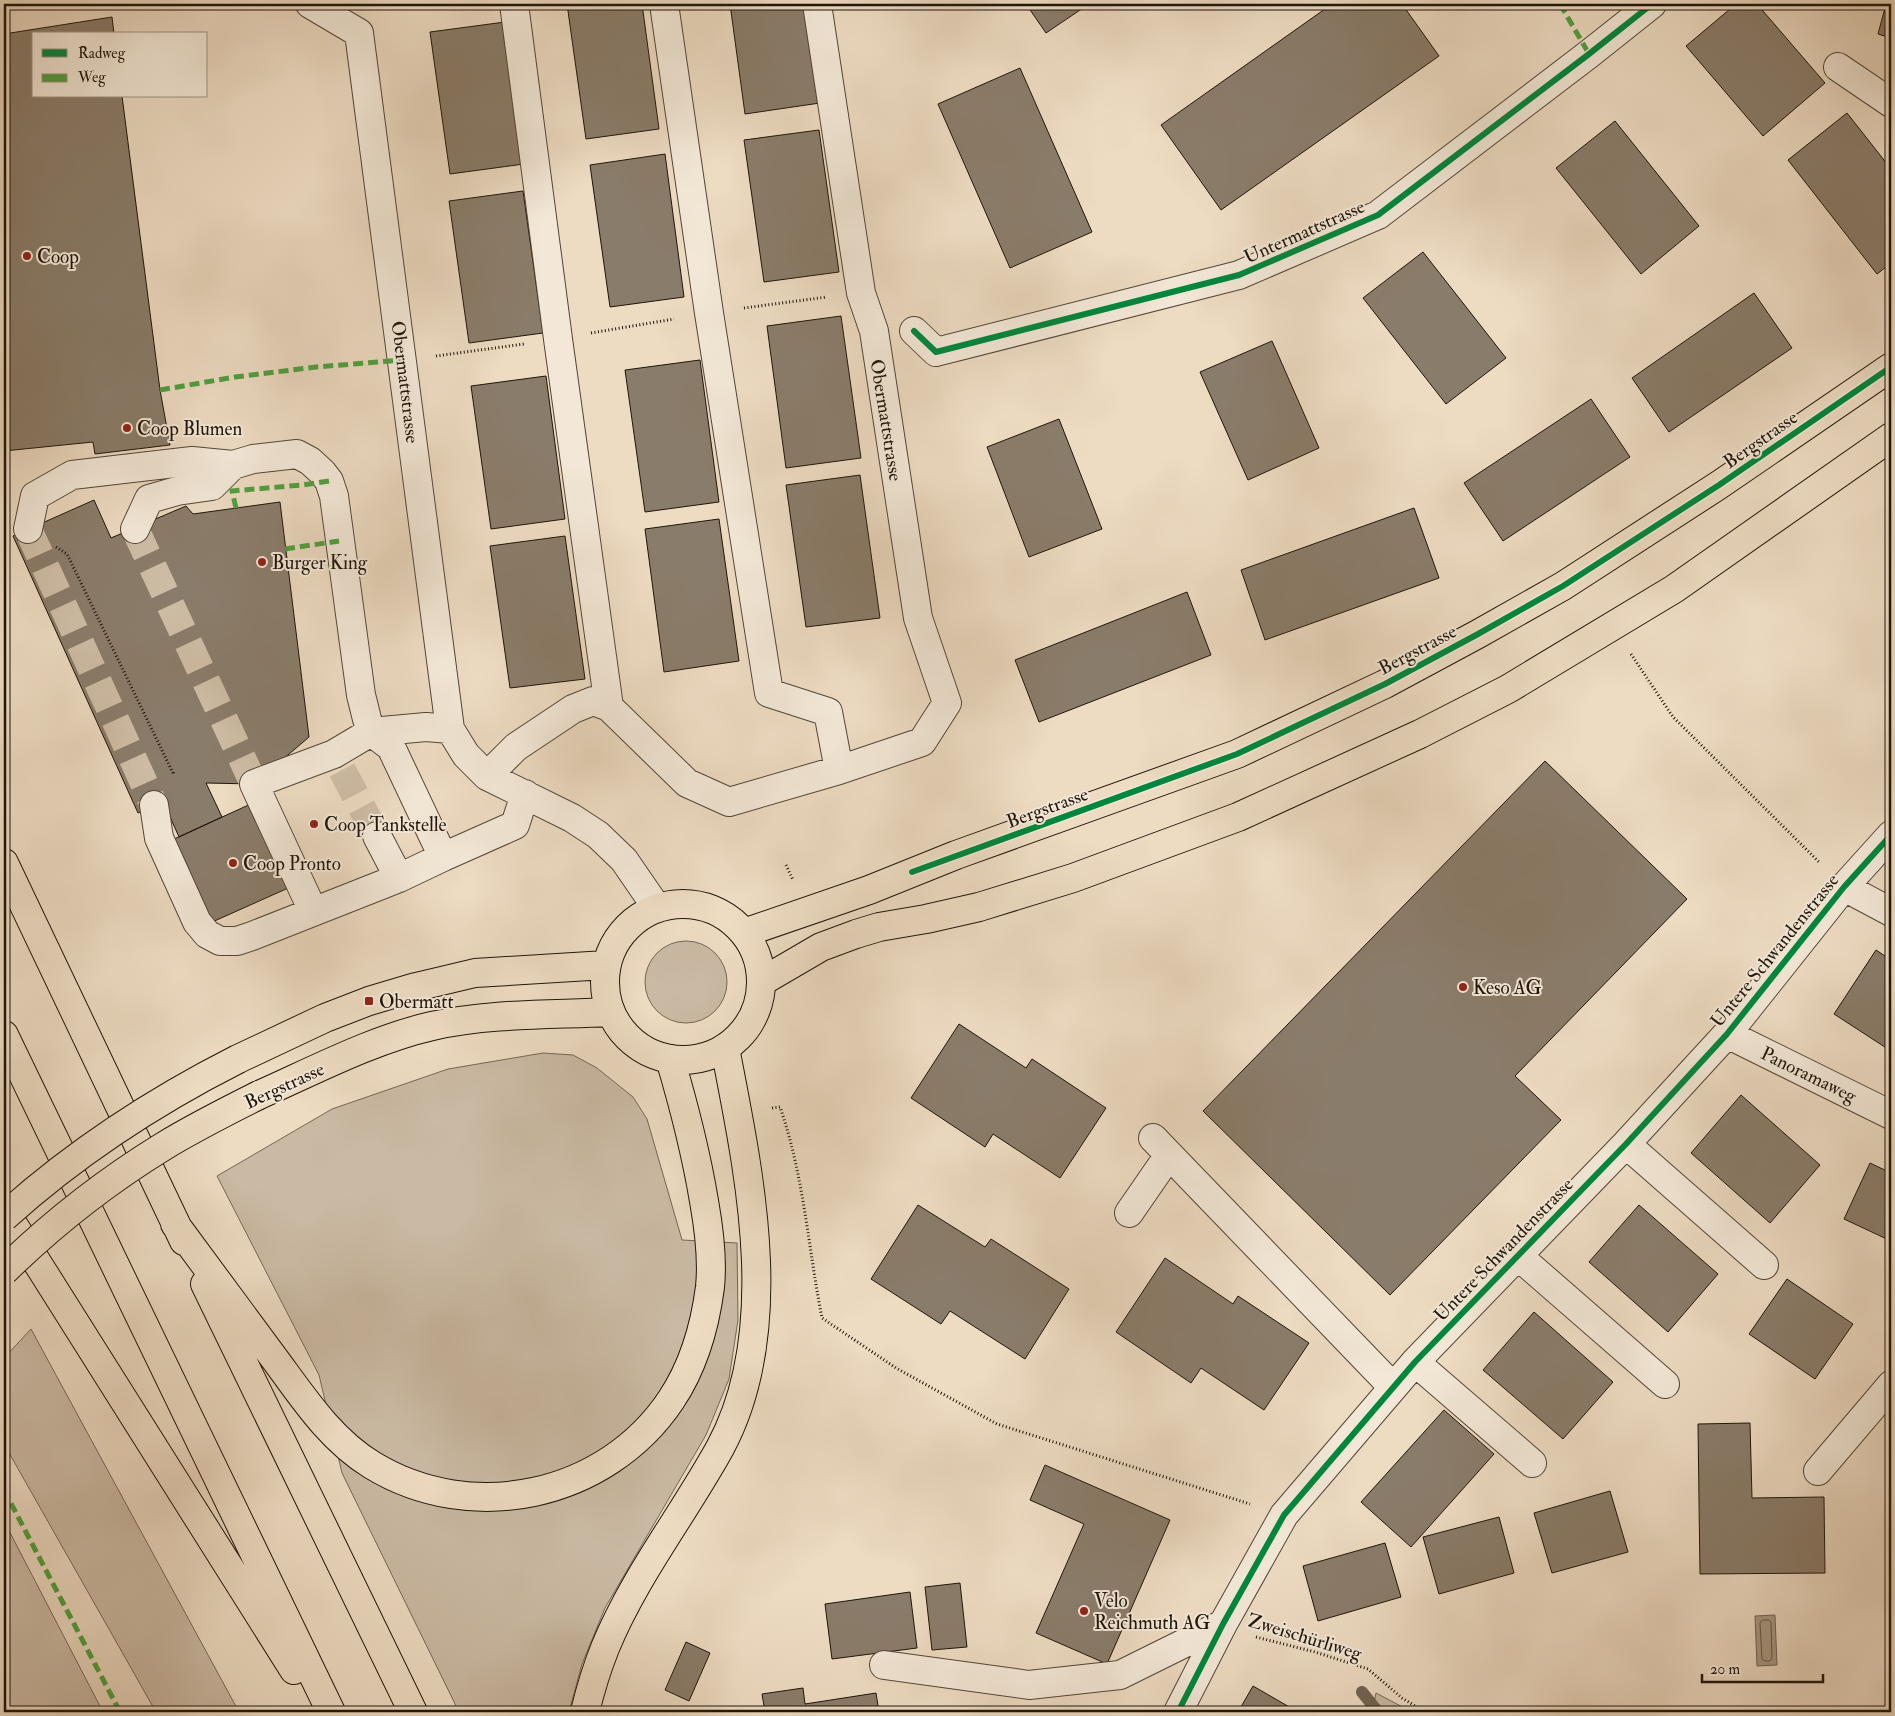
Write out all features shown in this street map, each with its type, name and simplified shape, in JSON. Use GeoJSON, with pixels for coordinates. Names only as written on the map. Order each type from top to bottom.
{"type":"FeatureCollection","features":[{"type":"Feature","properties":{"kind":"main road","name":"Bergstrasse"},"geometry":{"type":"LineString","coordinates":[[744,933],[869,890],[956,855],[1236,754],[1385,684],[1563,586],[1719,485],[1891,367]]}},
{"type":"Feature","properties":{"kind":"main road"},"geometry":{"type":"LineString","coordinates":[[761,982],[821,947],[856,934],[879,927],[926,919],[998,902],[1073,878],[1238,817],[1420,734],[1508,689],[1674,589],[1891,438]]}},
{"type":"Feature","properties":{"kind":"main road"},"geometry":{"type":"LineString","coordinates":[[4,863],[175,1224],[413,1712]]}},
{"type":"Feature","properties":{"kind":"main road"},"geometry":{"type":"LineString","coordinates":[[681,904],[705,907],[726,917],[744,933],[757,957],[761,982],[757,1008],[744,1031],[725,1048],[707,1056],[689,1060],[670,1060],[652,1054],[634,1044],[620,1029],[610,1012],[605,989],[606,965],[616,940],[634,920],[657,908],[681,904]]}},
{"type":"Feature","properties":{"kind":"main road"},"geometry":{"type":"LineString","coordinates":[[4,1217],[52,1176],[106,1137],[184,1087],[238,1059],[334,1015],[369,1001],[475,973],[606,965]]}},
{"type":"Feature","properties":{"kind":"main road","name":"Bergstrasse"},"geometry":{"type":"LineString","coordinates":[[4,1270],[58,1222],[122,1174],[164,1146],[259,1095],[366,1048],[431,1026],[487,1016],[610,1012]]}},
{"type":"Feature","properties":{"kind":"main road"},"geometry":{"type":"LineString","coordinates":[[4,1035],[331,1712]]}},
{"type":"Feature","properties":{"kind":"main road"},"geometry":{"type":"LineString","coordinates":[[585,1712],[605,1647],[632,1592],[720,1446],[734,1416],[750,1361],[756,1302],[755,1253],[748,1177],[725,1048]]}},
{"type":"Feature","properties":{"kind":"main road"},"geometry":{"type":"LineString","coordinates":[[175,1224],[314,1411],[342,1442],[373,1465],[417,1486],[444,1493],[490,1498],[534,1493],[573,1480],[594,1470],[636,1441],[671,1401],[691,1361],[700,1335],[707,1308],[710,1276],[709,1229],[690,1126],[670,1060]]}},
{"type":"Feature","properties":{"kind":"main road"},"geometry":{"type":"LineString","coordinates":[[4,1210],[320,1712]]}},
{"type":"Feature","properties":{"kind":"street","name":"Obermattstrasse"},"geometry":{"type":"LineString","coordinates":[[310,4],[359,33],[450,730],[466,754],[487,776],[572,818],[598,835],[624,860],[657,908]]}},
{"type":"Feature","properties":{"kind":"street"},"geometry":{"type":"LineString","coordinates":[[487,776],[516,747],[573,710],[593,701],[610,707],[558,339],[514,4]]}},
{"type":"Feature","properties":{"kind":"street"},"geometry":{"type":"LineString","coordinates":[[664,4],[709,313],[769,694],[828,712],[839,770]]}},
{"type":"Feature","properties":{"kind":"street","name":"Obermattstrasse"},"geometry":{"type":"LineString","coordinates":[[610,707],[687,783],[729,802],[839,770],[922,742],[946,703],[918,618],[874,331],[861,293],[817,4]]}},
{"type":"Feature","properties":{"kind":"street","name":"Untermattstrasse"},"geometry":{"type":"LineString","coordinates":[[914,331],[936,352],[1239,275],[1378,215],[1652,4]]}},
{"type":"Feature","properties":{"kind":"street"},"geometry":{"type":"LineString","coordinates":[[1838,67],[1891,104]]}},
{"type":"Feature","properties":{"kind":"street"},"geometry":{"type":"LineString","coordinates":[[28,529],[35,496],[72,475],[192,461],[233,465],[254,459],[297,454],[310,461],[329,481],[334,496],[361,695],[372,732],[391,747],[443,857]]}},
{"type":"Feature","properties":{"kind":"street"},"geometry":{"type":"LineString","coordinates":[[135,529],[149,499],[177,491],[212,486],[233,465]]}},
{"type":"Feature","properties":{"kind":"street"},"geometry":{"type":"LineString","coordinates":[[313,912],[254,784],[338,762],[372,732],[426,727],[450,730]]}},
{"type":"Feature","properties":{"kind":"street"},"geometry":{"type":"LineString","coordinates":[[154,805],[159,838],[197,922],[207,934],[220,941],[237,941],[399,878],[515,825],[525,794]]}},
{"type":"Feature","properties":{"kind":"street","name":"Untere Schwandenstrasse"},"geometry":{"type":"LineString","coordinates":[[1178,1712],[1223,1624],[1284,1515],[1392,1386],[1517,1254],[1626,1144],[1727,1034],[1844,886],[1891,835]]}},
{"type":"Feature","properties":{"kind":"street"},"geometry":{"type":"LineString","coordinates":[[377,836],[399,878]]}},
{"type":"Feature","properties":{"kind":"street"},"geometry":{"type":"LineString","coordinates":[[1844,886],[1891,912]]}},
{"type":"Feature","properties":{"kind":"street","name":"Panoramaweg"},"geometry":{"type":"LineString","coordinates":[[1727,1034],[1891,1115]]}},
{"type":"Feature","properties":{"kind":"street"},"geometry":{"type":"LineString","coordinates":[[1626,1144],[1764,1265]]}},
{"type":"Feature","properties":{"kind":"street"},"geometry":{"type":"LineString","coordinates":[[1129,1213],[1161,1146],[1392,1386]]}},
{"type":"Feature","properties":{"kind":"street","name":"Untere Schwandenstrasse"},"geometry":{"type":"LineString","coordinates":[[1517,1254],[1666,1384]]}},
{"type":"Feature","properties":{"kind":"street"},"geometry":{"type":"LineString","coordinates":[[1415,1362],[1532,1463]]}},
{"type":"Feature","properties":{"kind":"street"},"geometry":{"type":"LineString","coordinates":[[1818,1471],[1891,1385]]}},
{"type":"Feature","properties":{"kind":"street"},"geometry":{"type":"LineString","coordinates":[[884,1665],[1028,1685],[1111,1676],[1120,1674],[1223,1624]]}},
{"type":"Feature","properties":{"kind":"path"},"geometry":{"type":"LineString","coordinates":[[403,360],[558,339],[709,313],[861,293]]}},
{"type":"Feature","properties":{"kind":"path"},"geometry":{"type":"LineString","coordinates":[[28,529],[67,554],[173,773],[154,805]]}},
{"type":"Feature","properties":{"kind":"path"},"geometry":{"type":"LineString","coordinates":[[1628,649],[1673,717],[1844,886]]}},
{"type":"Feature","properties":{"kind":"path"},"geometry":{"type":"LineString","coordinates":[[771,1108],[780,1107],[791,1138],[802,1193],[822,1318],[896,1368],[996,1424],[1284,1515]]}},
{"type":"Feature","properties":{"kind":"shaded area"},"geometry":{"type":"Polygon","coordinates":[[[686,941],[702,944],[715,953],[724,966],[727,982],[724,998],[715,1011],[702,1020],[686,1023],[670,1020],[657,1011],[648,998],[645,982],[648,966],[657,953],[670,944],[686,941]]]}},
{"type":"Feature","properties":{"kind":"shaded area"},"geometry":{"type":"Polygon","coordinates":[[[543,1053],[573,1055],[597,1068],[633,1097],[647,1119],[682,1240],[737,1243],[738,1320],[729,1379],[706,1435],[605,1608],[582,1664],[569,1712],[459,1712],[342,1473],[319,1375],[217,1176],[332,1109],[448,1069],[543,1053]]]}},
{"type":"Feature","properties":{"kind":"shaded area"},"geometry":{"type":"Polygon","coordinates":[[[31,1329],[239,1712],[156,1712],[4,1444],[4,1358],[31,1329]]]}},
{"type":"Feature","properties":{"kind":"shaded area"},"geometry":{"type":"Polygon","coordinates":[[[4,1521],[103,1712],[4,1712],[4,1521]]]}},
{"type":"Feature","properties":{"kind":"shaded area"},"geometry":{"type":"Polygon","coordinates":[[[1376,1693],[1412,1712],[1372,1712],[1376,1693]]]}},
{"type":"Feature","properties":{"kind":"water"},"geometry":{"type":"Polygon","coordinates":[[[1775,1615],[1777,1665],[1757,1666],[1755,1616],[1775,1615]]]}},
{"type":"Feature","properties":{"kind":"building"},"geometry":{"type":"Polygon","coordinates":[[[567,4],[642,4],[659,129],[586,139],[567,4]]]}},
{"type":"Feature","properties":{"kind":"building"},"geometry":{"type":"Polygon","coordinates":[[[730,4],[806,4],[820,103],[745,114],[730,4]]]}},
{"type":"Feature","properties":{"kind":"building"},"geometry":{"type":"Polygon","coordinates":[[[1026,4],[1089,4],[1046,33],[1026,4]]]}},
{"type":"Feature","properties":{"kind":"building"},"geometry":{"type":"Polygon","coordinates":[[[1332,4],[1402,4],[1439,56],[1221,210],[1161,125],[1332,4]]]}},
{"type":"Feature","properties":{"kind":"building"},"geometry":{"type":"Polygon","coordinates":[[[1736,4],[1757,4],[1825,83],[1763,136],[1686,46],[1736,4]]]}},
{"type":"Feature","properties":{"kind":"building"},"geometry":{"type":"Polygon","coordinates":[[[1886,4],[1891,4],[1891,38],[1878,34],[1886,4]]]}},
{"type":"Feature","properties":{"kind":"building"},"geometry":{"type":"Polygon","coordinates":[[[112,17],[114,32],[32,32],[32,98],[122,98],[160,390],[170,445],[95,454],[93,442],[4,451],[4,34],[112,17]]]}},
{"type":"Feature","properties":{"kind":"building"},"geometry":{"type":"Polygon","coordinates":[[[505,22],[524,164],[450,174],[430,32],[505,22]]]}},
{"type":"Feature","properties":{"kind":"building"},"geometry":{"type":"Polygon","coordinates":[[[1020,68],[1092,232],[1010,268],[938,104],[1020,68]]]}},
{"type":"Feature","properties":{"kind":"building"},"geometry":{"type":"Polygon","coordinates":[[[1847,113],[1891,169],[1891,263],[1877,274],[1788,160],[1847,113]]]}},
{"type":"Feature","properties":{"kind":"building"},"geometry":{"type":"Polygon","coordinates":[[[1615,121],[1699,226],[1641,274],[1556,168],[1615,121]]]}},
{"type":"Feature","properties":{"kind":"building"},"geometry":{"type":"Polygon","coordinates":[[[819,130],[839,272],[764,282],[744,140],[819,130]]]}},
{"type":"Feature","properties":{"kind":"building"},"geometry":{"type":"Polygon","coordinates":[[[665,154],[684,297],[610,307],[590,165],[665,154]]]}},
{"type":"Feature","properties":{"kind":"building"},"geometry":{"type":"Polygon","coordinates":[[[523,191],[543,333],[469,343],[449,201],[523,191]]]}},
{"type":"Feature","properties":{"kind":"building"},"geometry":{"type":"Polygon","coordinates":[[[1423,252],[1506,358],[1446,404],[1363,298],[1423,252]]]}},
{"type":"Feature","properties":{"kind":"building"},"geometry":{"type":"Polygon","coordinates":[[[1754,293],[1792,348],[1669,432],[1632,378],[1754,293]]]}},
{"type":"Feature","properties":{"kind":"building"},"geometry":{"type":"Polygon","coordinates":[[[841,316],[861,458],[786,468],[767,326],[841,316]]]}},
{"type":"Feature","properties":{"kind":"building"},"geometry":{"type":"Polygon","coordinates":[[[1272,341],[1319,448],[1248,480],[1200,372],[1272,341]]]}},
{"type":"Feature","properties":{"kind":"building"},"geometry":{"type":"Polygon","coordinates":[[[700,360],[719,502],[645,512],[625,370],[700,360]]]}},
{"type":"Feature","properties":{"kind":"building"},"geometry":{"type":"Polygon","coordinates":[[[546,376],[565,519],[491,529],[471,386],[546,376]]]}},
{"type":"Feature","properties":{"kind":"building"},"geometry":{"type":"Polygon","coordinates":[[[1591,399],[1630,457],[1503,541],[1464,483],[1591,399]]]}},
{"type":"Feature","properties":{"kind":"building"},"geometry":{"type":"Polygon","coordinates":[[[1059,419],[1102,529],[1029,557],[987,447],[1059,419]]]}},
{"type":"Feature","properties":{"kind":"building"},"geometry":{"type":"Polygon","coordinates":[[[860,475],[880,618],[806,627],[786,485],[860,475]]]}},
{"type":"Feature","properties":{"kind":"building"},"geometry":{"type":"Polygon","coordinates":[[[94,500],[111,538],[186,506],[193,514],[280,502],[309,737],[254,784],[206,783],[222,817],[179,837],[163,801],[138,813],[13,536],[94,500]]]}},
{"type":"Feature","properties":{"kind":"building"},"geometry":{"type":"Polygon","coordinates":[[[1414,508],[1439,578],[1265,640],[1241,570],[1414,508]]]}},
{"type":"Feature","properties":{"kind":"building"},"geometry":{"type":"Polygon","coordinates":[[[719,519],[739,661],[664,672],[645,529],[719,519]]]}},
{"type":"Feature","properties":{"kind":"building"},"geometry":{"type":"Polygon","coordinates":[[[565,536],[585,679],[510,688],[490,546],[565,536]]]}},
{"type":"Feature","properties":{"kind":"building"},"geometry":{"type":"Polygon","coordinates":[[[1187,592],[1211,655],[1039,722],[1015,660],[1187,592]]]}},
{"type":"Feature","properties":{"kind":"building","name":"Keso AG"},"geometry":{"type":"Polygon","coordinates":[[[1545,761],[1687,899],[1515,1076],[1561,1120],[1390,1295],[1203,1111],[1545,761]]]}},
{"type":"Feature","properties":{"kind":"building","name":"Coop Pronto"},"geometry":{"type":"Polygon","coordinates":[[[255,802],[295,885],[210,923],[172,840],[255,802]]]}},
{"type":"Feature","properties":{"kind":"building"},"geometry":{"type":"Polygon","coordinates":[[[1876,950],[1891,960],[1891,1051],[1834,1014],[1876,950]]]}},
{"type":"Feature","properties":{"kind":"building"},"geometry":{"type":"Polygon","coordinates":[[[959,1024],[1026,1068],[1032,1059],[1106,1108],[1060,1178],[993,1134],[985,1147],[911,1098],[959,1024]]]}},
{"type":"Feature","properties":{"kind":"building"},"geometry":{"type":"Polygon","coordinates":[[[1741,1095],[1820,1165],[1770,1223],[1691,1153],[1741,1095]]]}},
{"type":"Feature","properties":{"kind":"building"},"geometry":{"type":"Polygon","coordinates":[[[1870,1163],[1891,1173],[1891,1241],[1844,1219],[1870,1163]]]}},
{"type":"Feature","properties":{"kind":"building"},"geometry":{"type":"Polygon","coordinates":[[[918,1205],[985,1247],[991,1239],[1069,1289],[1025,1359],[950,1311],[941,1324],[871,1279],[918,1205]]]}},
{"type":"Feature","properties":{"kind":"building"},"geometry":{"type":"Polygon","coordinates":[[[1639,1205],[1718,1274],[1668,1332],[1589,1262],[1639,1205]]]}},
{"type":"Feature","properties":{"kind":"building"},"geometry":{"type":"Polygon","coordinates":[[[1165,1258],[1233,1304],[1238,1296],[1309,1343],[1264,1410],[1201,1368],[1191,1383],[1116,1332],[1165,1258]]]}},
{"type":"Feature","properties":{"kind":"building"},"geometry":{"type":"Polygon","coordinates":[[[1787,1279],[1853,1324],[1815,1379],[1749,1334],[1787,1279]]]}},
{"type":"Feature","properties":{"kind":"building"},"geometry":{"type":"Polygon","coordinates":[[[1534,1312],[1613,1382],[1563,1439],[1483,1370],[1534,1312]]]}},
{"type":"Feature","properties":{"kind":"building"},"geometry":{"type":"Polygon","coordinates":[[[1444,1410],[1494,1454],[1411,1547],[1361,1502],[1444,1410]]]}},
{"type":"Feature","properties":{"kind":"building"},"geometry":{"type":"Polygon","coordinates":[[[1750,1423],[1752,1498],[1824,1497],[1825,1573],[1700,1574],[1698,1424],[1750,1423]]]}},
{"type":"Feature","properties":{"kind":"building"},"geometry":{"type":"Polygon","coordinates":[[[1045,1465],[1170,1520],[1107,1664],[1036,1633],[1084,1524],[1030,1500],[1045,1465]]]}},
{"type":"Feature","properties":{"kind":"building"},"geometry":{"type":"Polygon","coordinates":[[[1610,1491],[1628,1552],[1552,1573],[1534,1513],[1610,1491]]]}},
{"type":"Feature","properties":{"kind":"building"},"geometry":{"type":"Polygon","coordinates":[[[1499,1517],[1514,1573],[1439,1594],[1423,1537],[1499,1517]]]}},
{"type":"Feature","properties":{"kind":"building"},"geometry":{"type":"Polygon","coordinates":[[[1385,1543],[1401,1597],[1318,1621],[1303,1566],[1385,1543]]]}},
{"type":"Feature","properties":{"kind":"building"},"geometry":{"type":"Polygon","coordinates":[[[960,1583],[967,1647],[932,1650],[925,1587],[960,1583]]]}},
{"type":"Feature","properties":{"kind":"building"},"geometry":{"type":"Polygon","coordinates":[[[910,1592],[917,1648],[832,1659],[825,1604],[910,1592]]]}},
{"type":"Feature","properties":{"kind":"building"},"geometry":{"type":"Polygon","coordinates":[[[686,1642],[710,1653],[689,1701],[665,1690],[686,1642]]]}},
{"type":"Feature","properties":{"kind":"building"},"geometry":{"type":"Polygon","coordinates":[[[1253,1686],[1298,1712],[1238,1712],[1253,1686]]]}},
{"type":"Feature","properties":{"kind":"building"},"geometry":{"type":"Polygon","coordinates":[[[803,1688],[805,1704],[876,1693],[879,1712],[765,1712],[762,1694],[803,1688]]]}},
{"type":"Feature","properties":{"kind":"waterway"},"geometry":{"type":"LineString","coordinates":[[1362,1692],[1378,1712]]}},
{"type":"Feature","properties":{"kind":"tunnel"},"geometry":{"type":"LineString","coordinates":[[28,529],[154,805]]}},
{"type":"Feature","properties":{"kind":"tunnel"},"geometry":{"type":"LineString","coordinates":[[135,529],[254,784]]}},
{"type":"Feature","properties":{"kind":"tunnel"},"geometry":{"type":"LineString","coordinates":[[342,770],[377,836]]}},
{"type":"Feature","properties":{"kind":"marked path"},"geometry":{"type":"LineString","coordinates":[[1560,4],[1589,54]]}},
{"type":"Feature","properties":{"kind":"marked path"},"geometry":{"type":"LineString","coordinates":[[160,390],[235,377],[316,367],[403,360]]}},
{"type":"Feature","properties":{"kind":"marked path"},"geometry":{"type":"LineString","coordinates":[[236,508],[232,491],[329,481]]}},
{"type":"Feature","properties":{"kind":"marked path"},"geometry":{"type":"LineString","coordinates":[[285,549],[339,541]]}},
{"type":"Feature","properties":{"kind":"marked path"},"geometry":{"type":"LineString","coordinates":[[4,1490],[120,1712]]}},
{"type":"Feature","properties":{"kind":"cycle path"},"geometry":{"type":"LineString","coordinates":[[914,331],[936,352],[1239,275],[1378,215],[1652,4]]}},
{"type":"Feature","properties":{"kind":"cycle path"},"geometry":{"type":"LineString","coordinates":[[912,872],[1237,754],[1385,684],[1563,586],[1719,485],[1891,367]]}},
{"type":"Feature","properties":{"kind":"cycle path"},"geometry":{"type":"LineString","coordinates":[[1178,1712],[1223,1624],[1284,1515],[1415,1362],[1626,1144],[1727,1034],[1844,887],[1891,835]]}},
{"type":"Feature","properties":{"kind":"place","name":"Coop"},"geometry":{"type":"Point","coordinates":[27,256]}},
{"type":"Feature","properties":{"kind":"place","name":"Coop Blumen"},"geometry":{"type":"Point","coordinates":[127,428]}},
{"type":"Feature","properties":{"kind":"place","name":"Burger King"},"geometry":{"type":"Point","coordinates":[262,562]}},
{"type":"Feature","properties":{"kind":"place","name":"Coop Tankstelle"},"geometry":{"type":"Point","coordinates":[314,824]}},
{"type":"Feature","properties":{"kind":"place","name":"Coop Pronto"},"geometry":{"type":"Point","coordinates":[233,863]}},
{"type":"Feature","properties":{"kind":"place","name":"Keso AG"},"geometry":{"type":"Point","coordinates":[1463,987]}},
{"type":"Feature","properties":{"kind":"place","name":"Obermatt"},"geometry":{"type":"Point","coordinates":[369,1001]}},
{"type":"Feature","properties":{"kind":"place","name":"Velo Reichmuth AG"},"geometry":{"type":"Point","coordinates":[1084,1611]}}]}
